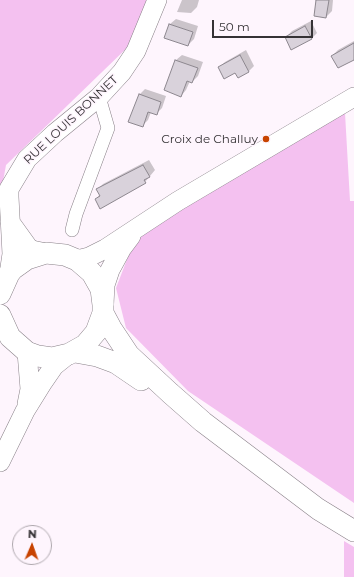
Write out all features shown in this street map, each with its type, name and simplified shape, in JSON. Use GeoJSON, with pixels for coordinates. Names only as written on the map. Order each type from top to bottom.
{"type":"FeatureCollection","features":[{"type":"Feature","properties":{"kind":"main road"},"geometry":{"type":"LineString","coordinates":[[0,294],[9,274],[13,269],[27,259],[46,254],[65,255],[77,260],[92,273],[101,289],[103,309],[111,328],[130,355],[203,422]]}},
{"type":"Feature","properties":{"kind":"main road"},"geometry":{"type":"LineString","coordinates":[[0,315],[5,337],[27,352],[38,356],[52,358],[72,353],[85,345],[96,332],[103,309]]}},
{"type":"Feature","properties":{"kind":"main road"},"geometry":{"type":"LineString","coordinates":[[72,353],[97,356],[116,363],[203,422],[318,509],[354,531]]}},
{"type":"Feature","properties":{"kind":"street","name":"RUE LOUIS BONNET"},"geometry":{"type":"LineString","coordinates":[[9,274],[12,254],[9,207],[10,189],[27,160],[55,133],[99,97],[122,72],[136,51],[157,0]]}},
{"type":"Feature","properties":{"kind":"street"},"geometry":{"type":"LineString","coordinates":[[72,230],[76,214],[108,128],[99,97]]}},
{"type":"Feature","properties":{"kind":"street"},"geometry":{"type":"LineString","coordinates":[[77,260],[100,252],[178,201],[354,97]]}},
{"type":"Feature","properties":{"kind":"street"},"geometry":{"type":"LineString","coordinates":[[10,222],[28,247],[46,254]]}},
{"type":"Feature","properties":{"kind":"street"},"geometry":{"type":"LineString","coordinates":[[103,309],[105,285],[110,270],[122,248],[135,230]]}},
{"type":"Feature","properties":{"kind":"street"},"geometry":{"type":"LineString","coordinates":[[25,411],[30,390],[27,352]]}},
{"type":"Feature","properties":{"kind":"street"},"geometry":{"type":"LineString","coordinates":[[0,462],[25,411],[54,366],[72,353]]}},
{"type":"Feature","properties":{"kind":"shaded area"},"geometry":{"type":"Polygon","coordinates":[[[0,0],[148,0],[133,42],[6,165],[0,198],[0,0]]]}},
{"type":"Feature","properties":{"kind":"shaded area"},"geometry":{"type":"Polygon","coordinates":[[[345,113],[350,201],[354,201],[354,503],[188,391],[126,328],[116,288],[136,236],[345,113]]]}},
{"type":"Feature","properties":{"kind":"shaded area"},"geometry":{"type":"Polygon","coordinates":[[[344,541],[354,547],[354,577],[344,577],[344,541]]]}},
{"type":"Feature","properties":{"kind":"building"},"geometry":{"type":"Polygon","coordinates":[[[316,0],[329,0],[326,18],[314,16],[316,0]]]}},
{"type":"Feature","properties":{"kind":"building"},"geometry":{"type":"Polygon","coordinates":[[[169,24],[193,32],[188,46],[164,38],[169,24]]]}},
{"type":"Feature","properties":{"kind":"building"},"geometry":{"type":"Polygon","coordinates":[[[305,26],[312,39],[291,50],[285,37],[305,26]]]}},
{"type":"Feature","properties":{"kind":"building"},"geometry":{"type":"Polygon","coordinates":[[[354,43],[354,60],[338,68],[331,56],[354,43]]]}},
{"type":"Feature","properties":{"kind":"building"},"geometry":{"type":"Polygon","coordinates":[[[240,55],[249,72],[238,78],[235,73],[224,79],[218,67],[240,55]]]}},
{"type":"Feature","properties":{"kind":"building"},"geometry":{"type":"Polygon","coordinates":[[[175,60],[198,68],[192,83],[187,81],[181,97],[164,90],[175,60]]]}},
{"type":"Feature","properties":{"kind":"building"},"geometry":{"type":"Polygon","coordinates":[[[139,94],[161,102],[157,115],[148,112],[143,127],[128,122],[139,94]]]}},
{"type":"Feature","properties":{"kind":"building"},"geometry":{"type":"Polygon","coordinates":[[[143,165],[150,177],[144,180],[146,183],[100,209],[95,199],[100,196],[96,189],[143,165]]]}},
{"type":"Feature","properties":{"kind":"place","name":"Croix de Challuy"},"geometry":{"type":"Point","coordinates":[266,139]}}]}
